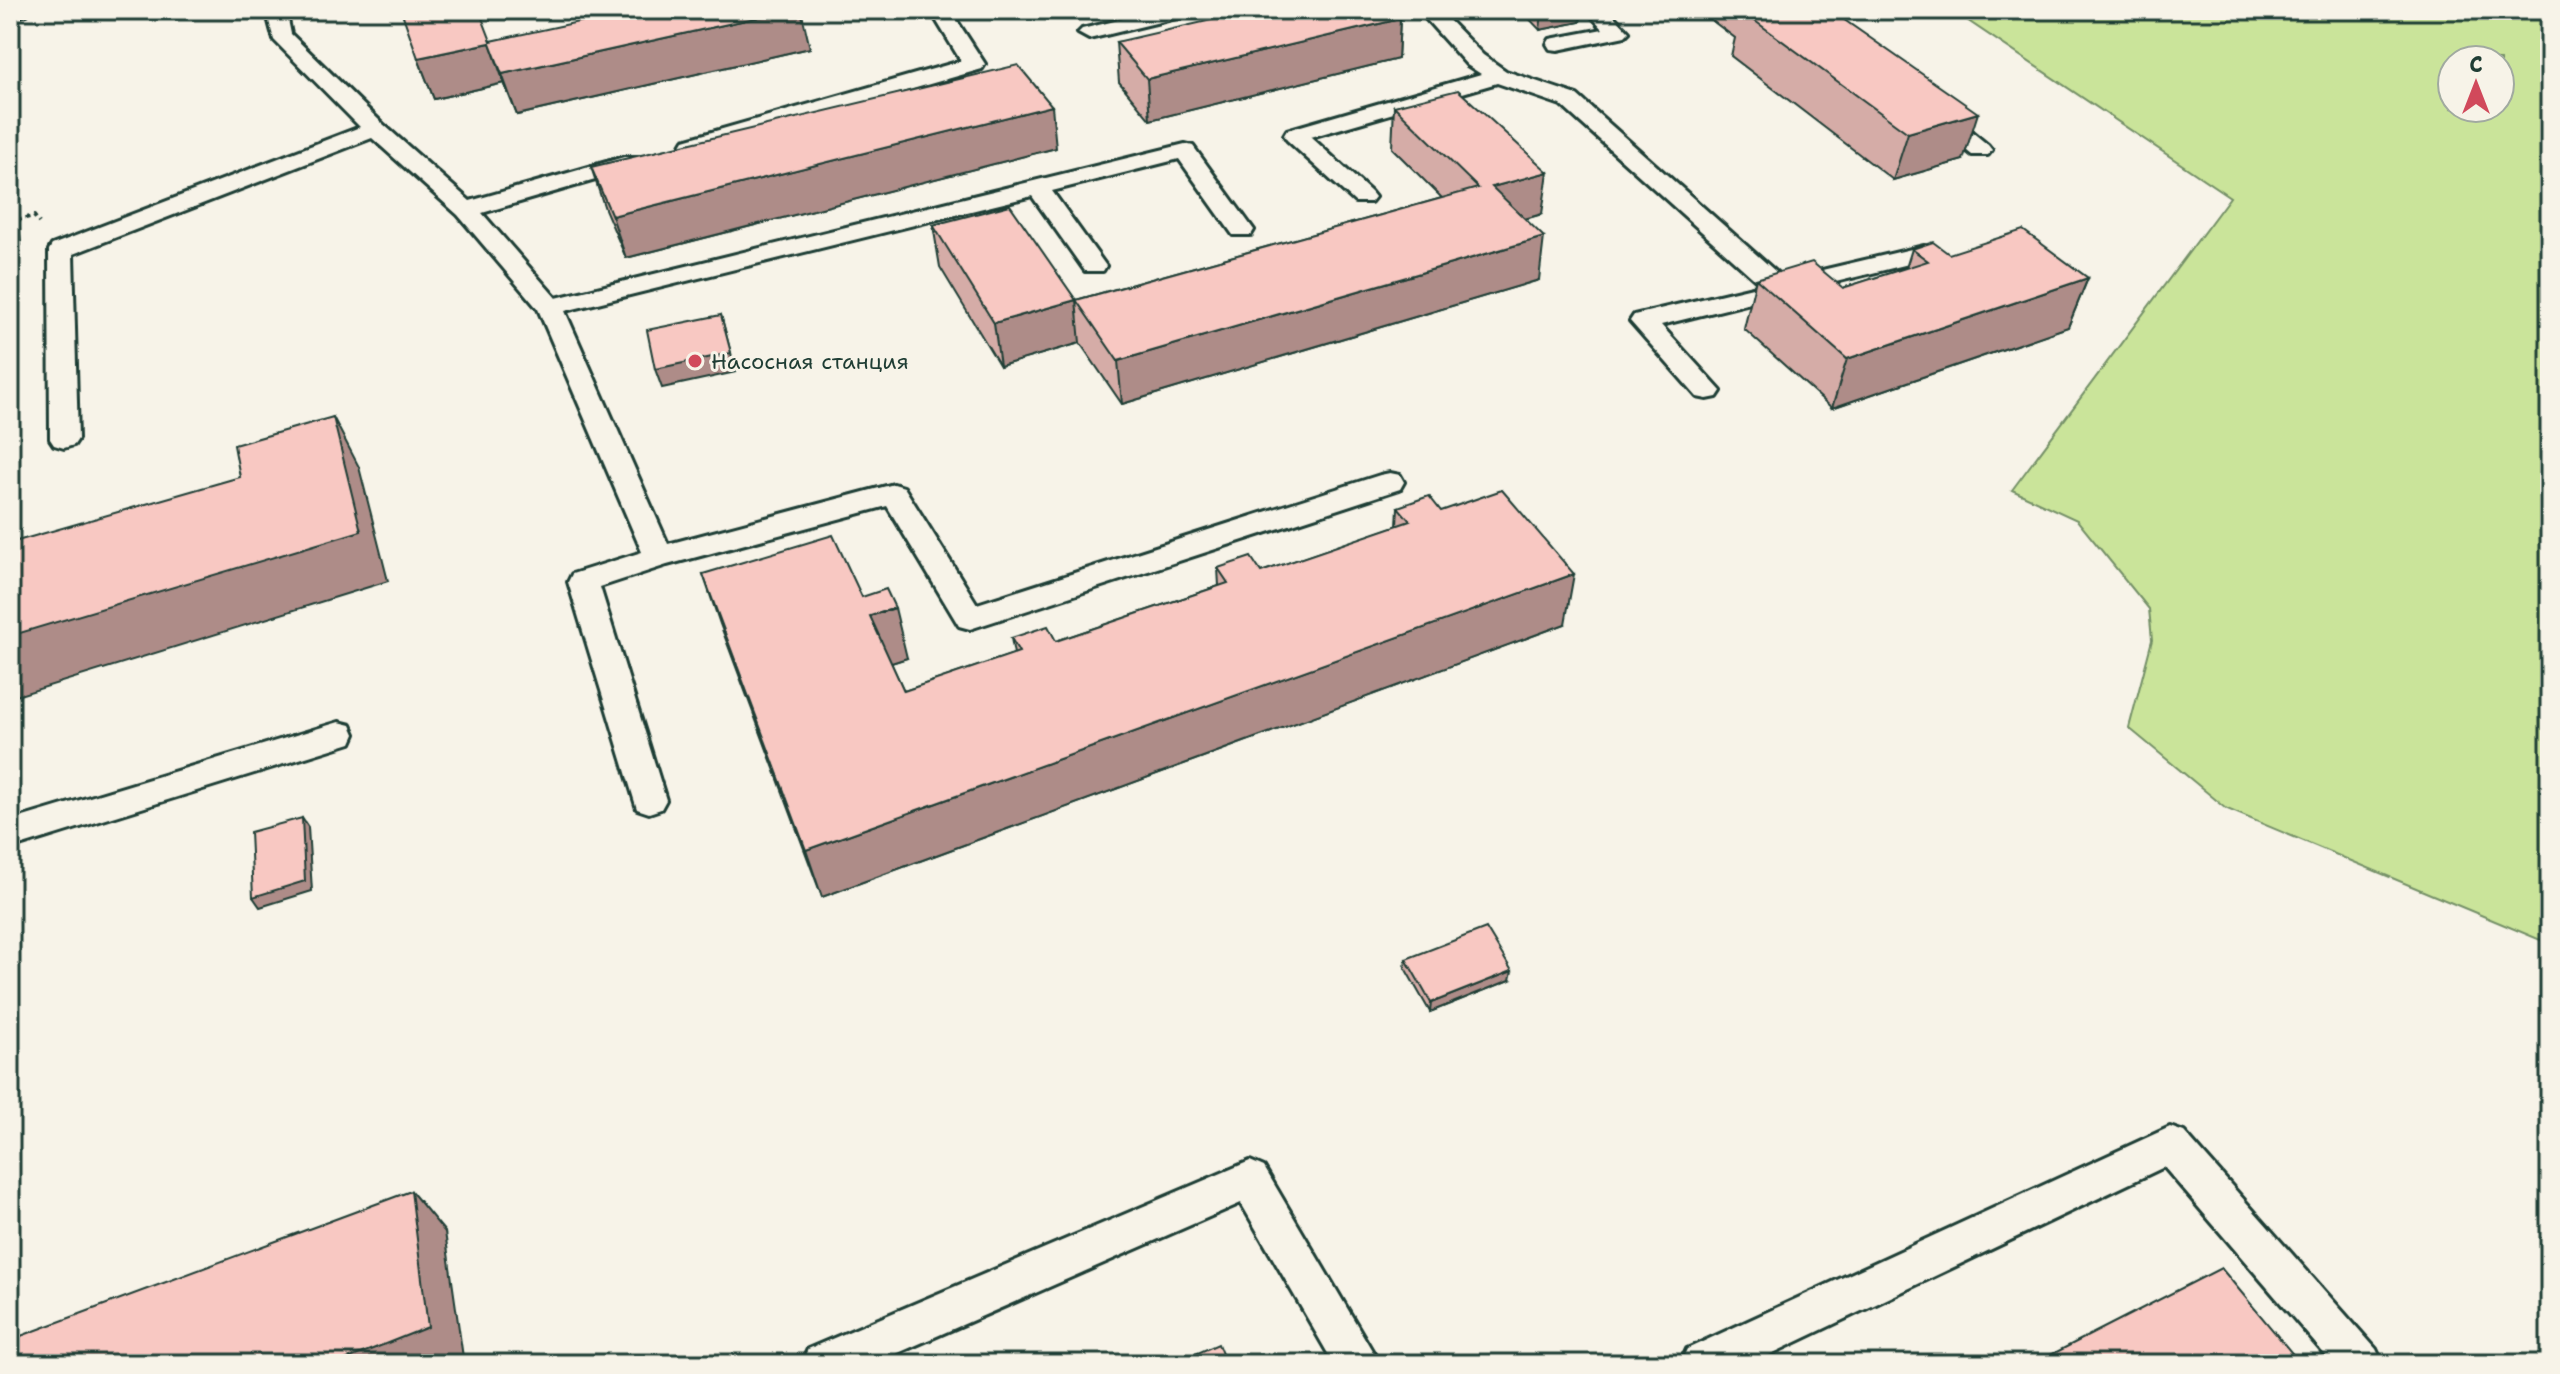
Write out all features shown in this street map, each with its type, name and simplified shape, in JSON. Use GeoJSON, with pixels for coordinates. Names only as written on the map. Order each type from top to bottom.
{"type":"FeatureCollection","features":[{"type":"Feature","properties":{"kind":"lane"},"geometry":{"type":"LineString","coordinates":[[10,14],[20,10]]}},
{"type":"Feature","properties":{"kind":"lane"},"geometry":{"type":"LineString","coordinates":[[276,10],[281,36],[375,129],[466,210],[550,307],[659,557]]}},
{"type":"Feature","properties":{"kind":"lane"},"geometry":{"type":"LineString","coordinates":[[466,210],[974,64],[940,10]]}},
{"type":"Feature","properties":{"kind":"lane"},"geometry":{"type":"LineString","coordinates":[[1089,33],[1186,10]]}},
{"type":"Feature","properties":{"kind":"lane"},"geometry":{"type":"LineString","coordinates":[[1428,10],[1475,60],[1498,76],[1569,100],[1778,287]]}},
{"type":"Feature","properties":{"kind":"lane"},"geometry":{"type":"LineString","coordinates":[[1558,44],[1618,32],[1596,10]]}},
{"type":"Feature","properties":{"kind":"lane"},"geometry":{"type":"LineString","coordinates":[[1363,197],[1295,135],[1498,76]]}},
{"type":"Feature","properties":{"kind":"lane"},"geometry":{"type":"LineString","coordinates":[[1920,100],[1980,150]]}},
{"type":"Feature","properties":{"kind":"lane"},"geometry":{"type":"LineString","coordinates":[[64,439],[61,250],[375,129]]}},
{"type":"Feature","properties":{"kind":"lane"},"geometry":{"type":"LineString","coordinates":[[550,307],[1185,151],[1242,230]]}},
{"type":"Feature","properties":{"kind":"lane"},"geometry":{"type":"LineString","coordinates":[[1038,188],[1094,266]]}},
{"type":"Feature","properties":{"kind":"lane"},"geometry":{"type":"LineString","coordinates":[[1707,391],[1643,321],[1924,253]]}},
{"type":"Feature","properties":{"kind":"lane"},"geometry":{"type":"LineString","coordinates":[[649,800],[583,582],[659,557],[894,494],[970,618],[1390,482]]}},
{"type":"Feature","properties":{"kind":"lane"},"geometry":{"type":"LineString","coordinates":[[10,835],[339,734]]}},
{"type":"Feature","properties":{"kind":"lane"},"geometry":{"type":"LineString","coordinates":[[1702,1364],[2170,1145],[2361,1364]]}},
{"type":"Feature","properties":{"kind":"lane"},"geometry":{"type":"LineString","coordinates":[[823,1364],[1250,1180],[1358,1364]]}},
{"type":"Feature","properties":{"kind":"green space"},"geometry":{"type":"Polygon","coordinates":[[[1952,10],[2550,10],[2550,944],[2227,809],[2129,728],[2152,640],[2149,609],[2077,520],[2012,490],[2230,197],[1952,10]]]}},
{"type":"Feature","properties":{"kind":"building"},"geometry":{"type":"Polygon","coordinates":[[[401,10],[479,10],[491,41],[634,10],[791,10],[502,74],[490,43],[418,58],[401,10]]]}},
{"type":"Feature","properties":{"kind":"building"},"geometry":{"type":"Polygon","coordinates":[[[1255,10],[1390,10],[1400,19],[1147,79],[1116,42],[1255,10]]]}},
{"type":"Feature","properties":{"kind":"building"},"geometry":{"type":"Polygon","coordinates":[[[1740,10],[1830,10],[1978,113],[1908,133],[1740,10]]]}},
{"type":"Feature","properties":{"kind":"building"},"geometry":{"type":"Polygon","coordinates":[[[1018,65],[1052,106],[612,216],[591,167],[1018,65]]]}},
{"type":"Feature","properties":{"kind":"building"},"geometry":{"type":"Polygon","coordinates":[[[1458,90],[1548,172],[1492,187],[1544,237],[1118,361],[1076,300],[1478,188],[1394,106],[1458,90]]]}},
{"type":"Feature","properties":{"kind":"building"},"geometry":{"type":"Polygon","coordinates":[[[1010,205],[1076,300],[994,323],[933,225],[1010,205]]]}},
{"type":"Feature","properties":{"kind":"building"},"geometry":{"type":"Polygon","coordinates":[[[13,215],[15,235],[10,236],[10,216],[13,215]]]}},
{"type":"Feature","properties":{"kind":"building"},"geometry":{"type":"Polygon","coordinates":[[[2023,230],[2088,278],[1847,359],[1756,279],[1812,262],[1843,288],[1928,261],[1912,249],[1933,242],[1949,254],[2023,230]]]}},
{"type":"Feature","properties":{"kind":"building"},"geometry":{"type":"Polygon","coordinates":[[[721,315],[731,353],[655,369],[647,330],[721,315]]]}},
{"type":"Feature","properties":{"kind":"building"},"geometry":{"type":"Polygon","coordinates":[[[333,417],[361,531],[10,636],[10,543],[240,477],[234,445],[333,417]]]}},
{"type":"Feature","properties":{"kind":"building"},"geometry":{"type":"Polygon","coordinates":[[[1502,490],[1574,574],[806,850],[703,574],[833,535],[862,597],[886,589],[895,608],[870,616],[904,691],[1019,652],[1011,638],[1048,626],[1056,641],[1228,583],[1218,568],[1251,557],[1261,572],[1410,521],[1398,507],[1429,496],[1441,511],[1502,490]]]}},
{"type":"Feature","properties":{"kind":"building"},"geometry":{"type":"Polygon","coordinates":[[[302,818],[305,881],[253,897],[250,832],[302,818]]]}},
{"type":"Feature","properties":{"kind":"building"},"geometry":{"type":"Polygon","coordinates":[[[1486,928],[1512,971],[1431,1003],[1406,959],[1486,928]]]}},
{"type":"Feature","properties":{"kind":"building"},"geometry":{"type":"Polygon","coordinates":[[[411,1191],[428,1327],[335,1364],[10,1364],[10,1340],[411,1191]]]}},
{"type":"Feature","properties":{"kind":"building"},"geometry":{"type":"Polygon","coordinates":[[[2221,1268],[2301,1364],[2033,1364],[2221,1268]]]}},
{"type":"Feature","properties":{"kind":"building"},"geometry":{"type":"Polygon","coordinates":[[[1218,1344],[1226,1364],[1173,1364],[1218,1344]]]}},
{"type":"Feature","properties":{"kind":"place","name":"Насосная станция"},"geometry":{"type":"Point","coordinates":[695,361]}}]}
